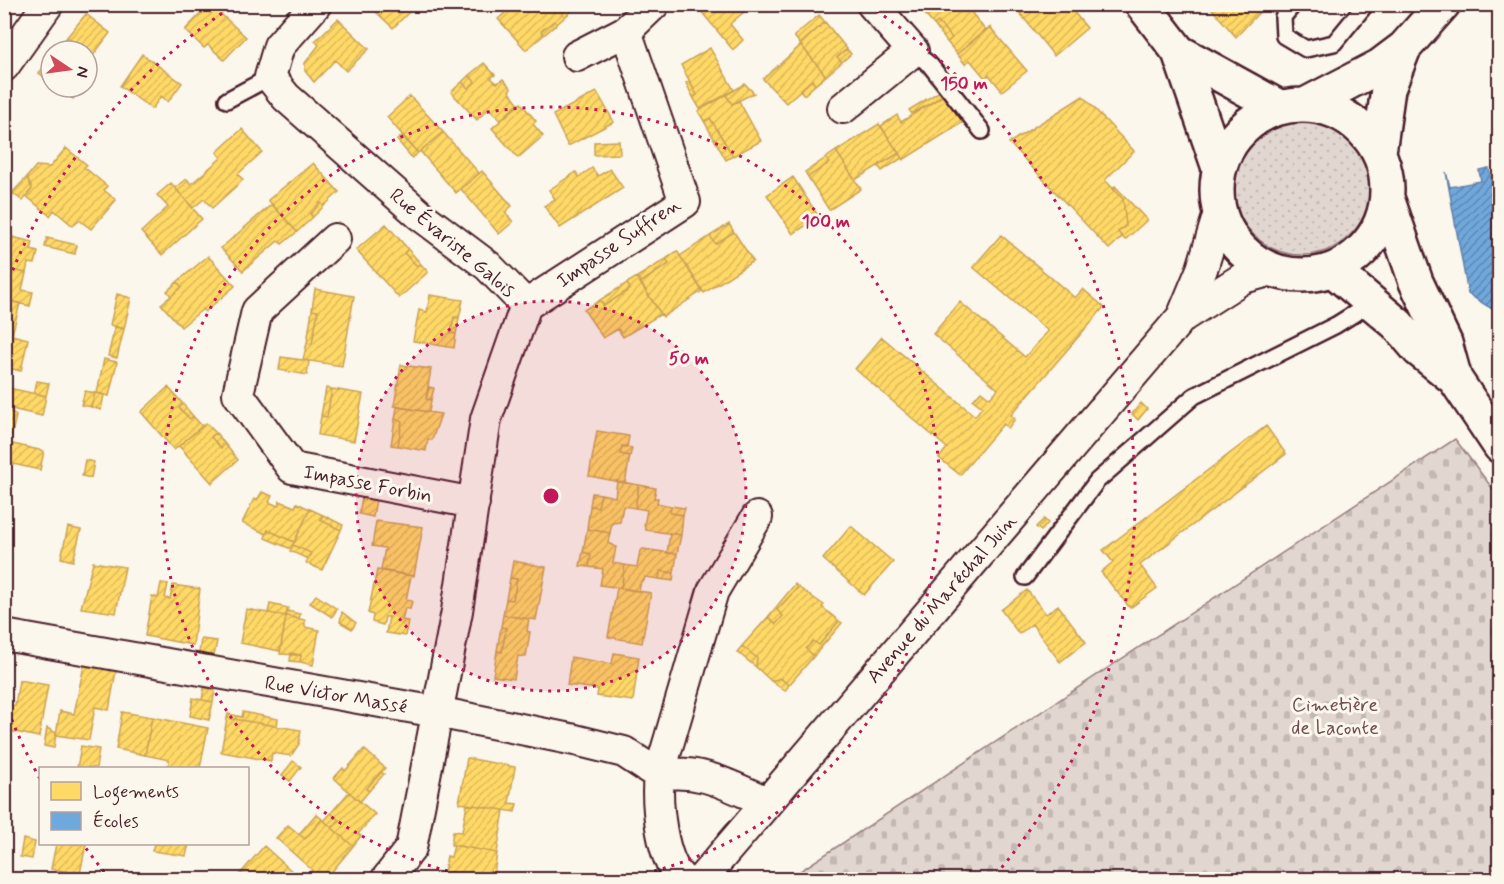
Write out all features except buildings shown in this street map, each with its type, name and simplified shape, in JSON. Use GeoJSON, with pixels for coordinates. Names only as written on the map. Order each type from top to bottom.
{"type":"FeatureCollection","features":[{"type":"Feature","properties":{"kind":"street"},"geometry":{"type":"LineString","coordinates":[[4,66],[48,4]]}},
{"type":"Feature","properties":{"kind":"street"},"geometry":{"type":"LineString","coordinates":[[270,77],[279,46],[316,4]]}},
{"type":"Feature","properties":{"kind":"street"},"geometry":{"type":"LineString","coordinates":[[577,56],[626,30],[654,4]]}},
{"type":"Feature","properties":{"kind":"street"},"geometry":{"type":"LineString","coordinates":[[843,108],[913,51],[872,4]]}},
{"type":"Feature","properties":{"kind":"street"},"geometry":{"type":"LineString","coordinates":[[1142,4],[1179,52],[1219,168]]}},
{"type":"Feature","properties":{"kind":"street"},"geometry":{"type":"LineString","coordinates":[[1387,198],[1378,228],[1360,253],[1333,270],[1302,276],[1272,270],[1239,248],[1219,213],[1216,191],[1219,168],[1231,141],[1252,119],[1293,105],[1380,66],[1404,48],[1443,4]]}},
{"type":"Feature","properties":{"kind":"street","name":"Impasse Suffren"},"geometry":{"type":"LineString","coordinates":[[526,305],[685,202],[626,30]]}},
{"type":"Feature","properties":{"kind":"street"},"geometry":{"type":"LineString","coordinates":[[1379,152],[1388,89],[1404,48]]}},
{"type":"Feature","properties":{"kind":"street"},"geometry":{"type":"LineString","coordinates":[[1179,52],[1293,105],[1336,111],[1362,128],[1379,152],[1386,175],[1387,198],[1416,282],[1445,343],[1455,379]]}},
{"type":"Feature","properties":{"kind":"street","name":"Rue Évariste Galois"},"geometry":{"type":"LineString","coordinates":[[270,77],[286,97],[420,215],[488,266],[526,305],[486,419],[457,611],[411,848],[386,879]]}},
{"type":"Feature","properties":{"kind":"street","name":"Avenue du Maréchal Juin"},"geometry":{"type":"LineString","coordinates":[[1182,317],[1202,269],[1219,213]]}},
{"type":"Feature","properties":{"kind":"street","name":"Impasse Forbin"},"geometry":{"type":"LineString","coordinates":[[335,239],[257,311],[238,394],[292,468],[474,503]]}},
{"type":"Feature","properties":{"kind":"street","name":"Avenue du Maréchal Juin"},"geometry":{"type":"LineString","coordinates":[[701,879],[1182,317],[1243,278],[1272,270]]}},
{"type":"Feature","properties":{"kind":"street"},"geometry":{"type":"LineString","coordinates":[[1333,270],[1373,302],[1397,324],[1419,350],[1455,379],[1498,443]]}},
{"type":"Feature","properties":{"kind":"street"},"geometry":{"type":"LineString","coordinates":[[683,879],[667,855],[657,796],[659,775],[713,591],[757,517]]}},
{"type":"Feature","properties":{"kind":"street","name":"Rue Victor Massé"},"geometry":{"type":"LineString","coordinates":[[4,635],[436,712],[624,752],[659,775]]}},
{"type":"Feature","properties":{"kind":"street"},"geometry":{"type":"LineString","coordinates":[[659,775],[681,772],[705,775],[767,802]]}},
{"type":"Feature","properties":{"kind":"lane"},"geometry":{"type":"LineString","coordinates":[[1294,4],[1283,17],[1284,36],[1305,49],[1334,44],[1366,4]]}},
{"type":"Feature","properties":{"kind":"lane"},"geometry":{"type":"LineString","coordinates":[[913,51],[930,65],[982,131]]}},
{"type":"Feature","properties":{"kind":"lane"},"geometry":{"type":"LineString","coordinates":[[227,100],[270,77]]}},
{"type":"Feature","properties":{"kind":"lane"},"geometry":{"type":"LineString","coordinates":[[1025,577],[1097,481],[1194,396],[1336,325],[1373,302]]}},
{"type":"Feature","properties":{"kind":"green space"},"geometry":{"type":"Polygon","coordinates":[[[1302,119],[1328,124],[1340,130],[1350,139],[1359,149],[1365,161],[1370,187],[1365,213],[1359,225],[1350,235],[1340,244],[1328,250],[1302,255],[1276,250],[1264,244],[1254,235],[1245,225],[1239,213],[1234,187],[1239,161],[1245,149],[1254,139],[1264,130],[1276,124],[1302,119]]]}},
{"type":"Feature","properties":{"kind":"green space","name":"Cimetière de Laconte"},"geometry":{"type":"Polygon","coordinates":[[[1455,439],[1499,497],[1499,879],[788,879],[1455,439]]]}}]}
